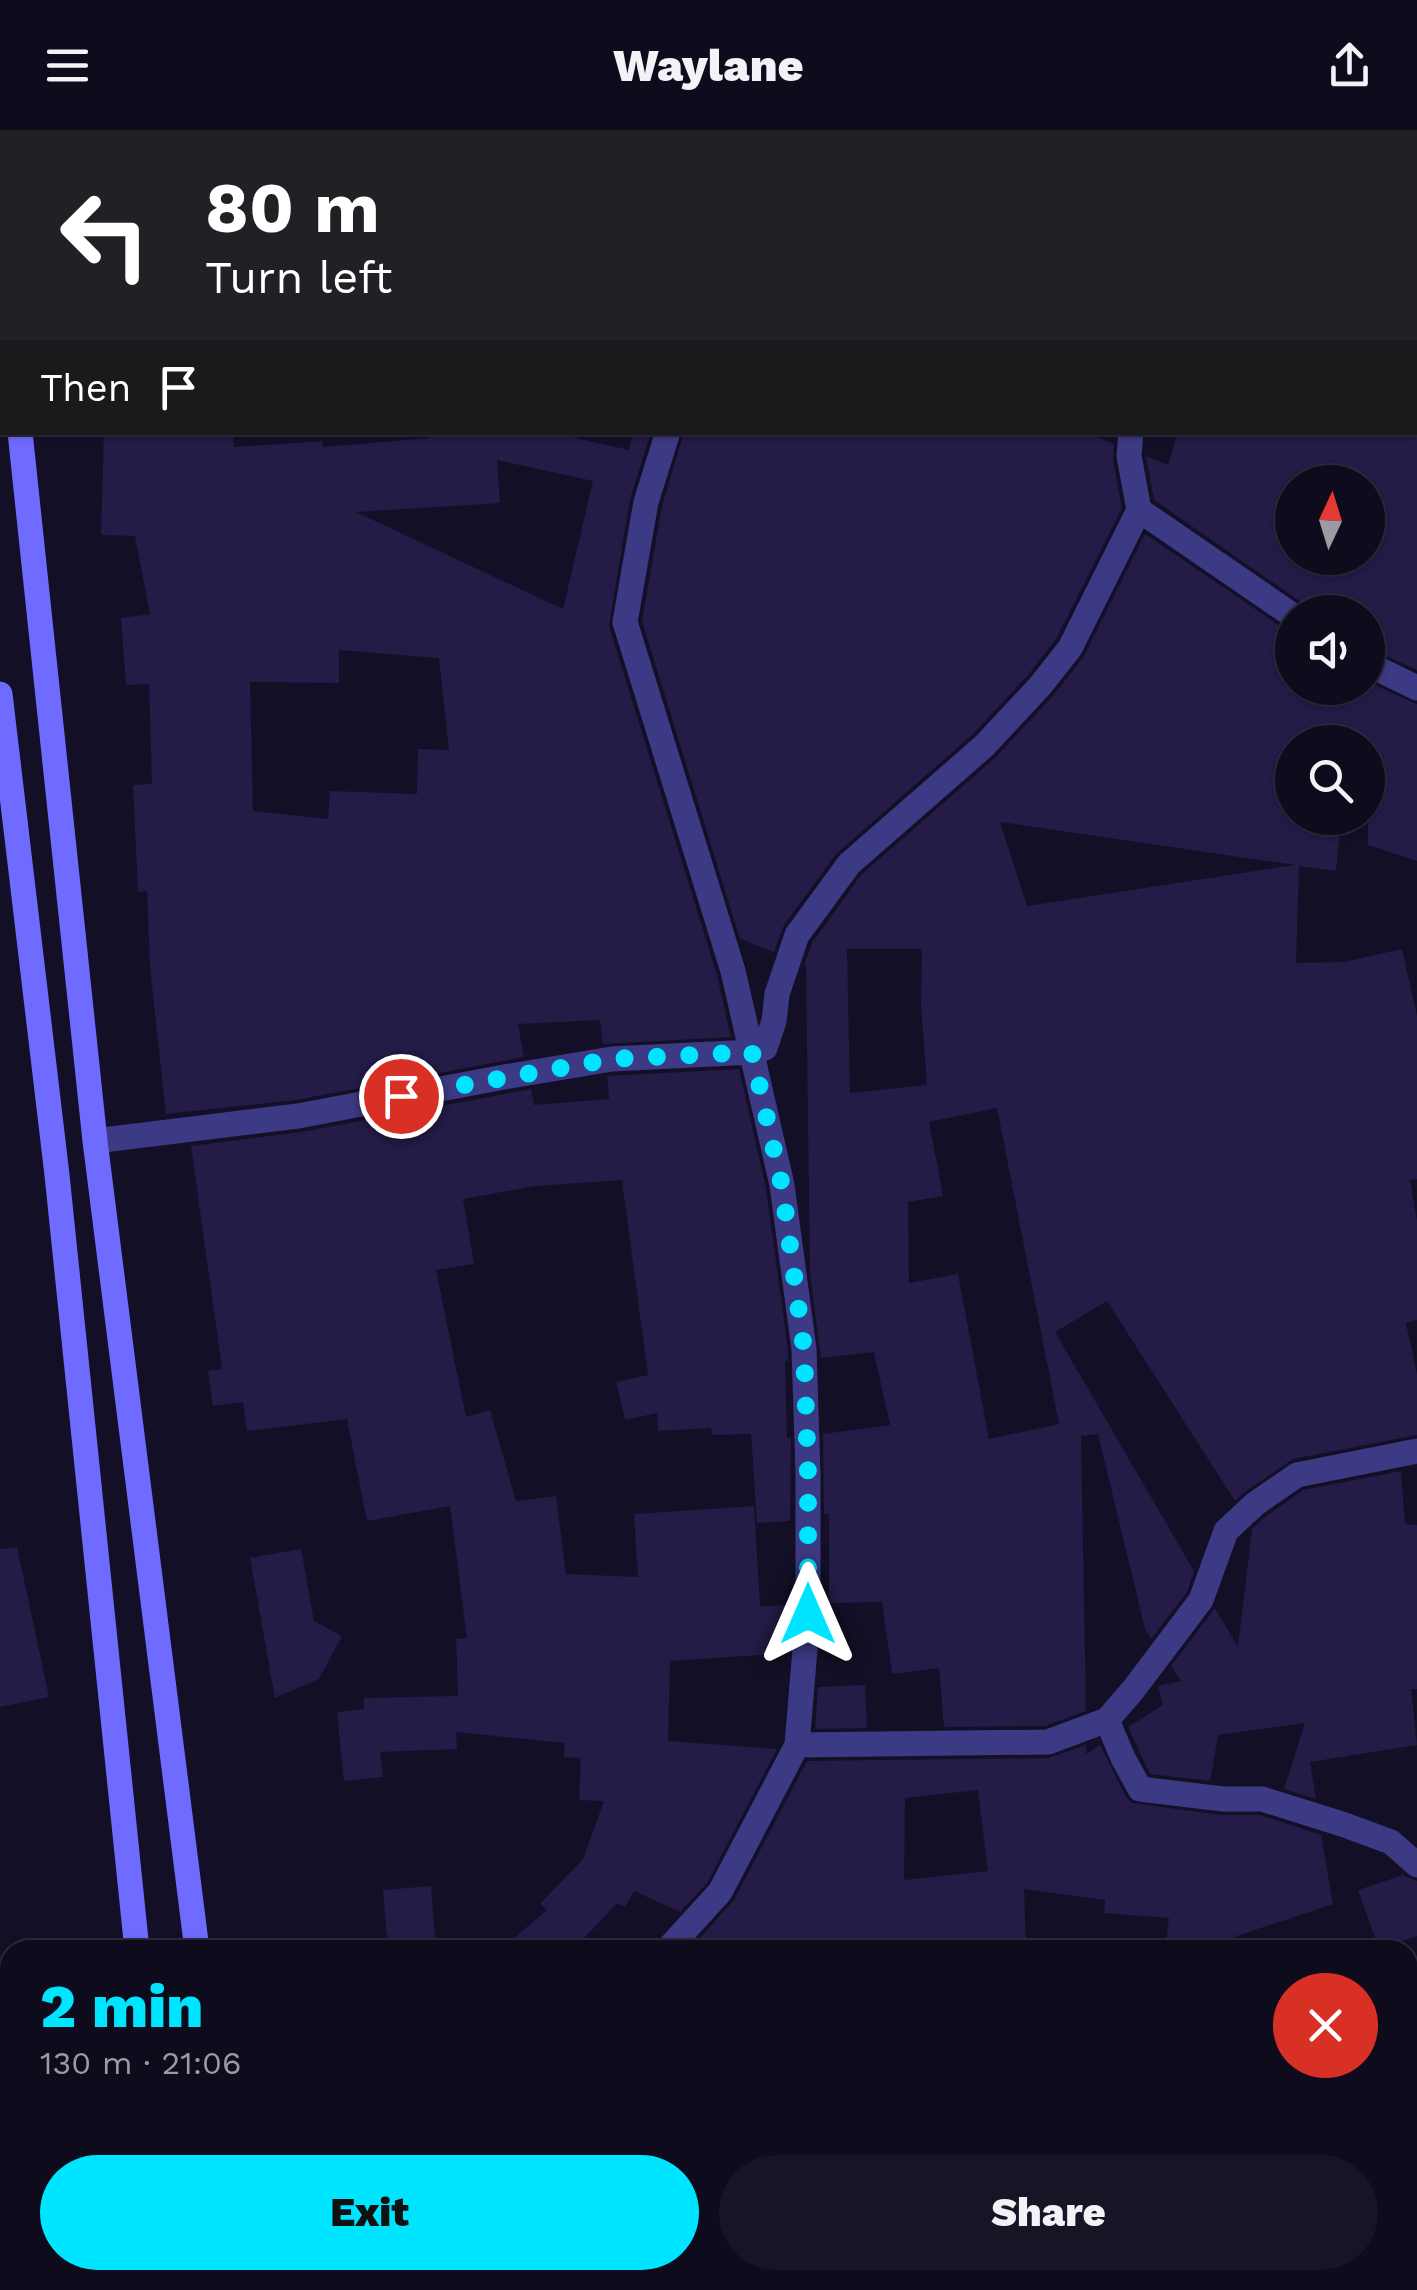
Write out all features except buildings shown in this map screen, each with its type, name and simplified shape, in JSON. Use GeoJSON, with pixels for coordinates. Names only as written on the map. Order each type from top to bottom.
{"type":"FeatureCollection","features":[{"type":"Feature","properties":{"kind":"main road"},"geometry":{"type":"LineString","coordinates":[[20,435],[95,1140],[196,1940]]}},
{"type":"Feature","properties":{"kind":"main road"},"geometry":{"type":"LineString","coordinates":[[0,694],[10,859],[60,1195],[136,1940]]}},
{"type":"Feature","properties":{"kind":"street"},"geometry":{"type":"LineString","coordinates":[[667,435],[646,502],[624,622],[732,971],[782,1186],[804,1349],[808,1474],[808,1614],[797,1745],[720,1892],[676,1940]]}},
{"type":"Feature","properties":{"kind":"street"},"geometry":{"type":"LineString","coordinates":[[95,1140],[298,1116],[612,1059],[752,1052],[765,1048],[774,1022],[777,994],[797,936],[849,864],[961,768],[1040,686],[1070,648],[1138,510],[1129,456],[1131,435]]}},
{"type":"Feature","properties":{"kind":"street"},"geometry":{"type":"LineString","coordinates":[[1138,510],[1275,603]]}},
{"type":"Feature","properties":{"kind":"street"},"geometry":{"type":"LineString","coordinates":[[1385,672],[1417,688]]}},
{"type":"Feature","properties":{"kind":"street"},"geometry":{"type":"LineString","coordinates":[[797,1745],[1048,1742],[1108,1720],[1201,1600],[1226,1531],[1255,1504],[1297,1475],[1417,1451]]}},
{"type":"Feature","properties":{"kind":"street"},"geometry":{"type":"LineString","coordinates":[[1108,1720],[1140,1789],[1262,1799],[1390,1842],[1417,1865]]}},
{"type":"Feature","properties":{"kind":"route"},"geometry":{"type":"LineString","coordinates":[[401,1096],[612,1059],[752,1052],[782,1186],[804,1349],[808,1614]]}}]}
